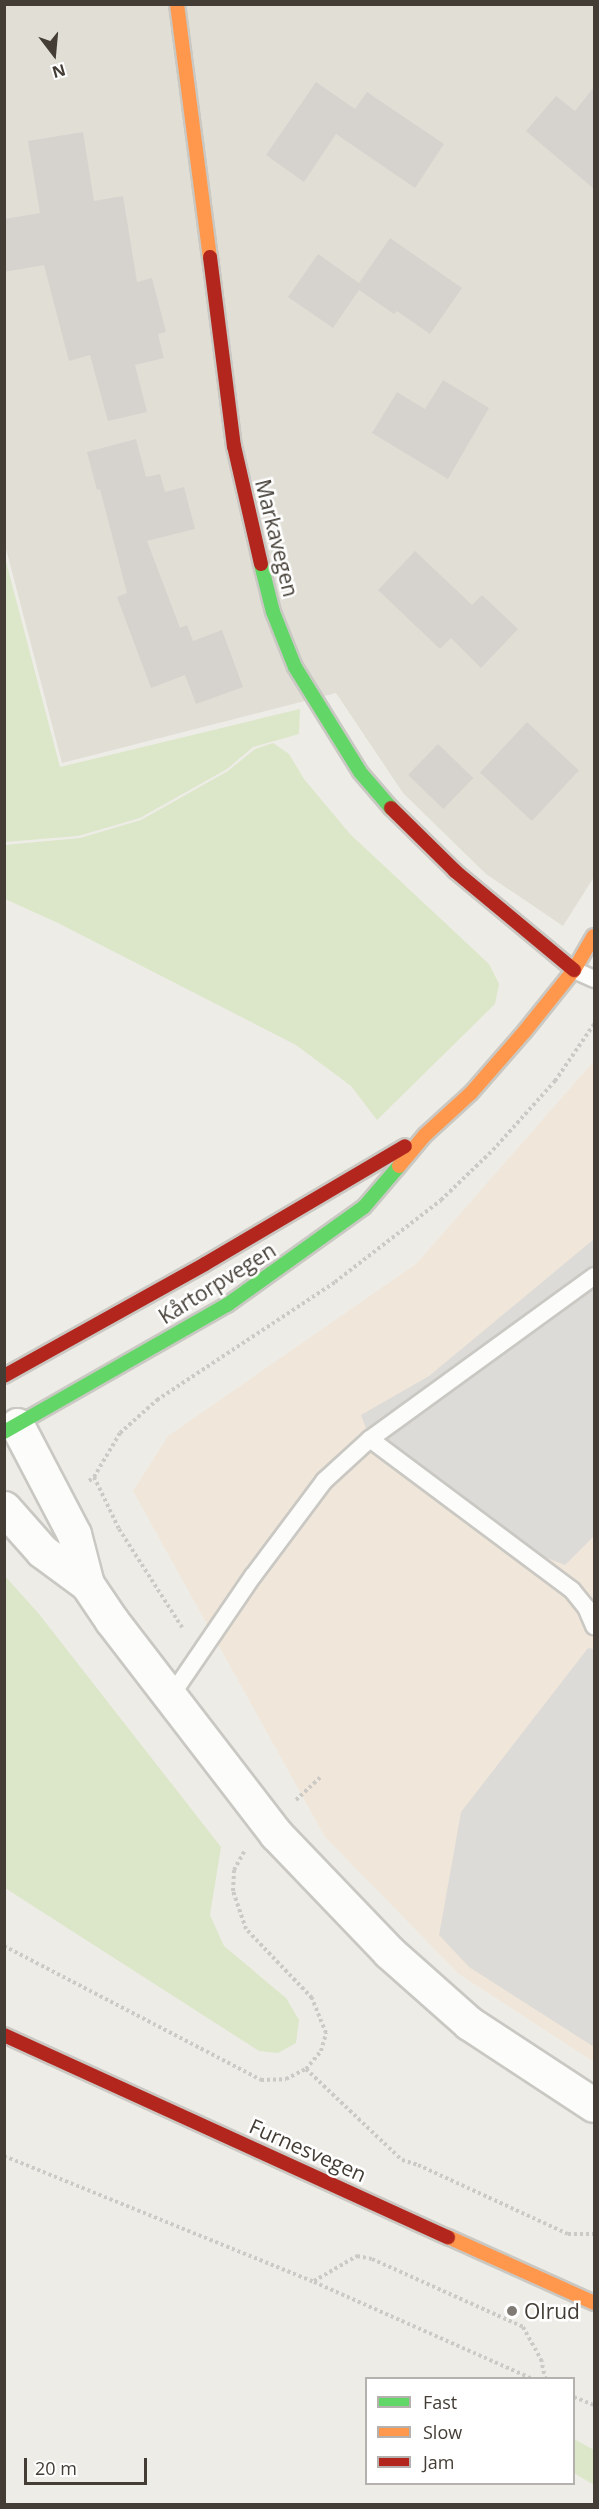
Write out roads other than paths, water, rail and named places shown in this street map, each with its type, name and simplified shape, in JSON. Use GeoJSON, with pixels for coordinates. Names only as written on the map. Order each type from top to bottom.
{"type":"FeatureCollection","features":[{"type":"Feature","properties":{"kind":"main road","name":"Markavegen"},"geometry":{"type":"LineString","coordinates":[[177,4],[234,446],[246,508],[273,612],[295,667],[360,772],[398,817],[455,872],[574,970]]}},
{"type":"Feature","properties":{"kind":"main road","name":"Kårtorpvegen"},"geometry":{"type":"LineString","coordinates":[[8,1426],[227,1305],[364,1207],[425,1135],[471,1093],[574,970],[594,936]]}},
{"type":"Feature","properties":{"kind":"main road","name":"Kårtorpvegen"},"geometry":{"type":"LineString","coordinates":[[4,1376],[425,1135]]}},
{"type":"Feature","properties":{"kind":"main road","name":"Furnesvegen"},"geometry":{"type":"LineString","coordinates":[[4,2035],[594,2304]]}},
{"type":"Feature","properties":{"kind":"street"},"geometry":{"type":"LineString","coordinates":[[8,1426],[74,1533],[87,1584]]}},
{"type":"Feature","properties":{"kind":"street"},"geometry":{"type":"LineString","coordinates":[[4,1508],[42,1551],[87,1584],[112,1621],[296,1858],[389,1952],[460,2015],[524,2061],[593,2100]]}},
{"type":"Feature","properties":{"kind":"lane"},"geometry":{"type":"LineString","coordinates":[[574,970],[594,979]]}},
{"type":"Feature","properties":{"kind":"lane"},"geometry":{"type":"LineString","coordinates":[[171,1696],[253,1576],[324,1481],[370,1439],[594,1276]]}},
{"type":"Feature","properties":{"kind":"lane"},"geometry":{"type":"LineString","coordinates":[[370,1439],[572,1590],[586,1607],[594,1626]]}},
{"type":"Feature","properties":{"kind":"place","name":"Olrud"},"geometry":{"type":"Point","coordinates":[512,2311]}}]}
